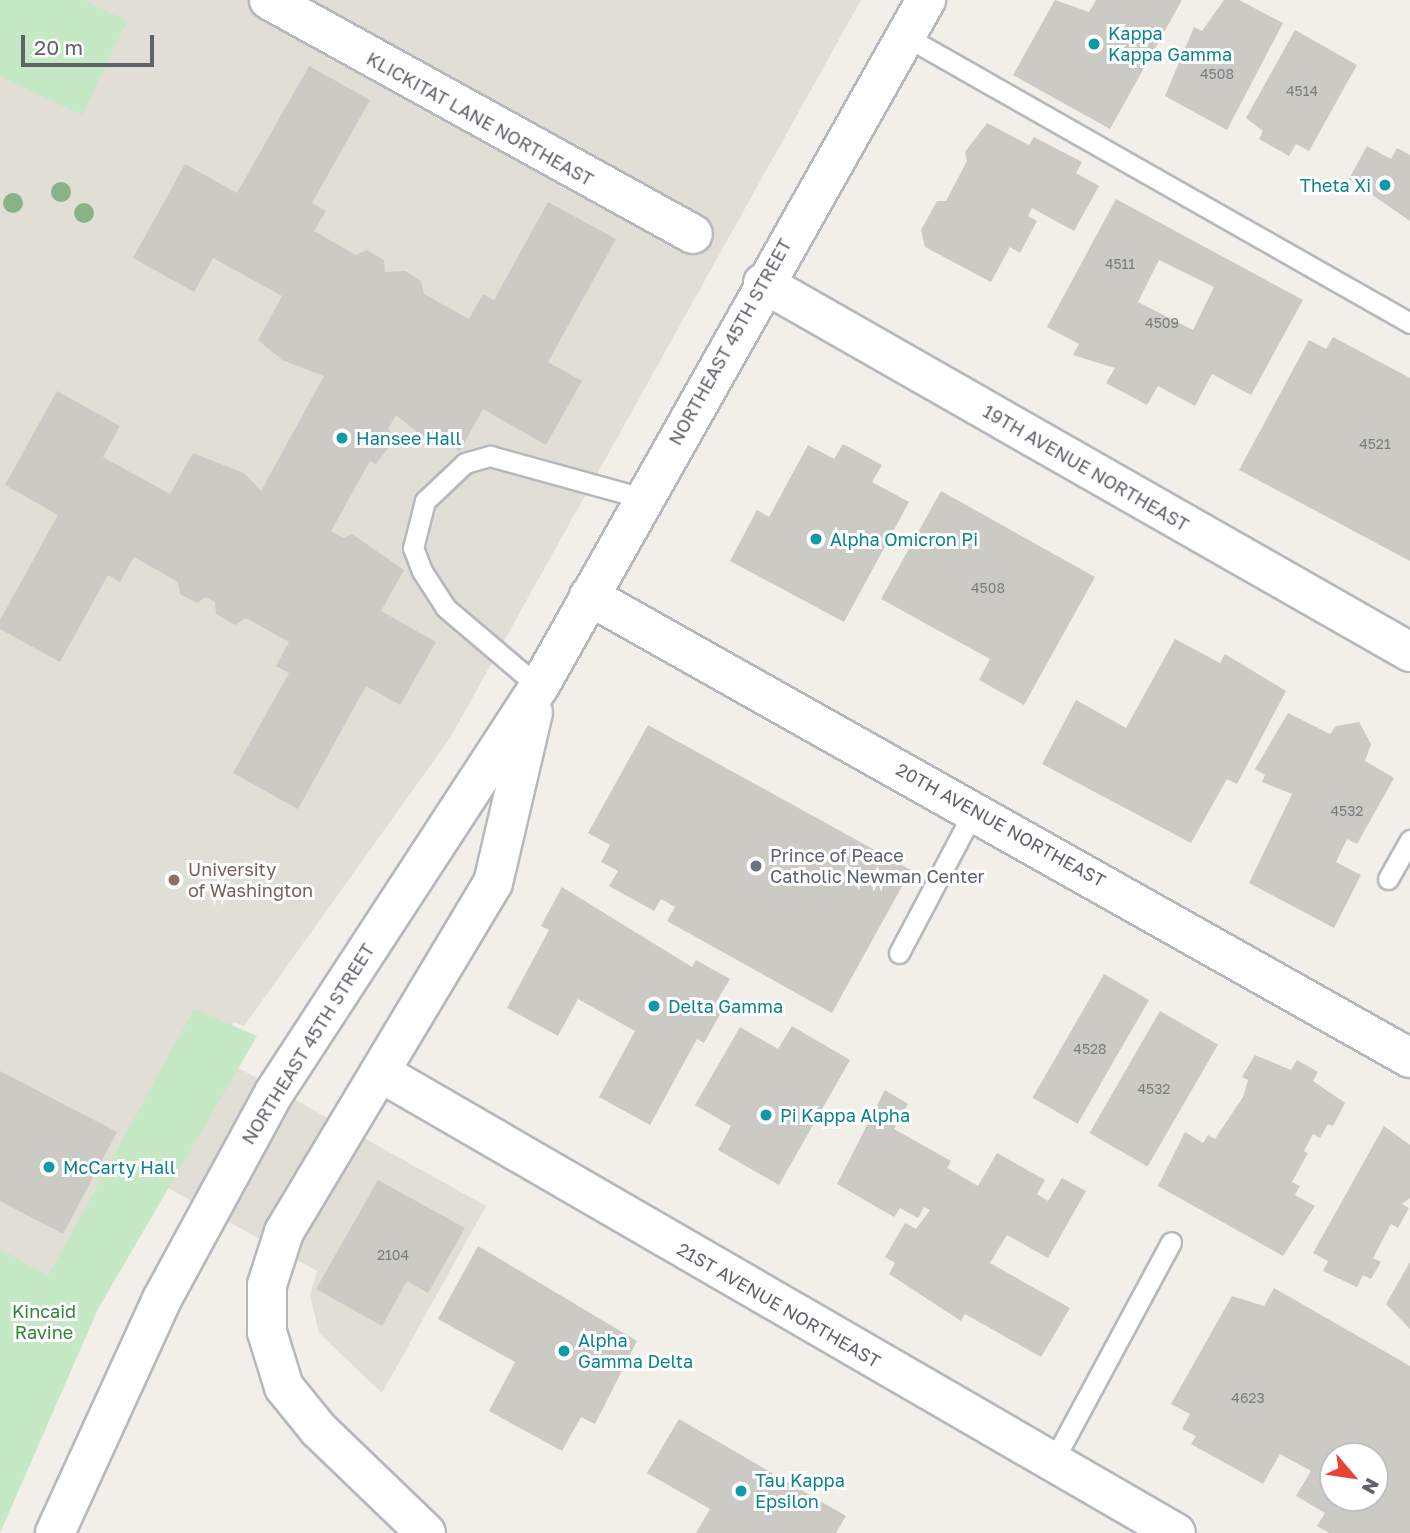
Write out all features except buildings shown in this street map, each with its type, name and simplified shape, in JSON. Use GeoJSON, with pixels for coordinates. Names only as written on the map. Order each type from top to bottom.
{"type":"FeatureCollection","features":[{"type":"Feature","properties":{"kind":"street","name":"KLICKITAT LANE NORTHEAST"},"geometry":{"type":"LineString","coordinates":[[269,0],[693,234]]}},
{"type":"Feature","properties":{"kind":"street","name":"NORTHEAST 45TH STREET"},"geometry":{"type":"LineString","coordinates":[[55,1533],[161,1301],[274,1093],[538,687],[763,283],[926,0]]}},
{"type":"Feature","properties":{"kind":"street","name":"19TH AVENUE NORTHEAST"},"geometry":{"type":"LineString","coordinates":[[763,283],[1410,652]]}},
{"type":"Feature","properties":{"kind":"street","name":"20TH AVENUE NORTHEAST"},"geometry":{"type":"LineString","coordinates":[[589,596],[975,810],[1410,1058]]}},
{"type":"Feature","properties":{"kind":"street","name":"NORTHEAST 45TH STREET"},"geometry":{"type":"LineString","coordinates":[[426,1533],[318,1429],[284,1387],[267,1332],[267,1285],[284,1232],[383,1074],[493,883],[538,687]]}},
{"type":"Feature","properties":{"kind":"street","name":"21ST AVENUE NORTHEAST"},"geometry":{"type":"LineString","coordinates":[[383,1074],[1051,1465],[1176,1533]]}},
{"type":"Feature","properties":{"kind":"lane"},"geometry":{"type":"LineString","coordinates":[[905,36],[1410,323]]}},
{"type":"Feature","properties":{"kind":"lane"},"geometry":{"type":"LineString","coordinates":[[538,687],[446,608],[422,571],[413,548],[425,501],[465,463],[490,456],[643,498]]}},
{"type":"Feature","properties":{"kind":"lane"},"geometry":{"type":"LineString","coordinates":[[899,953],[975,810]]}},
{"type":"Feature","properties":{"kind":"lane"},"geometry":{"type":"LineString","coordinates":[[1388,879],[1410,839]]}},
{"type":"Feature","properties":{"kind":"lane"},"geometry":{"type":"LineString","coordinates":[[1051,1465],[1171,1242]]}},
{"type":"Feature","properties":{"kind":"shaded area","name":"University of Washington"},"geometry":{"type":"Polygon","coordinates":[[[0,0],[861,0],[450,738],[244,1026],[234,1022],[215,1055],[486,1206],[382,1393],[319,1333],[310,1295],[317,1271],[147,1176],[0,1491],[0,0]]]}},
{"type":"Feature","properties":{"kind":"green space"},"geometry":{"type":"Polygon","coordinates":[[[0,0],[84,0],[127,21],[82,115],[0,76],[0,0]]]}},
{"type":"Feature","properties":{"kind":"green space","name":"Kincaid Ravine"},"geometry":{"type":"Polygon","coordinates":[[[194,1009],[257,1036],[98,1309],[0,1533],[0,1249],[48,1276],[194,1009]]]}},
{"type":"Feature","properties":{"kind":"place","name":"Kappa Kappa Gamma"},"geometry":{"type":"Point","coordinates":[1094,44]}},
{"type":"Feature","properties":{"kind":"place","name":"Theta Xi"},"geometry":{"type":"Point","coordinates":[1385,185]}},
{"type":"Feature","properties":{"kind":"place","name":"Hansee Hall"},"geometry":{"type":"Point","coordinates":[342,438]}},
{"type":"Feature","properties":{"kind":"place","name":"Alpha Omicron Pi"},"geometry":{"type":"Point","coordinates":[816,539]}},
{"type":"Feature","properties":{"kind":"place","name":"Prince of Peace Catholic Newman Center"},"geometry":{"type":"Point","coordinates":[756,866]}},
{"type":"Feature","properties":{"kind":"place","name":"University of Washington"},"geometry":{"type":"Point","coordinates":[174,880]}},
{"type":"Feature","properties":{"kind":"place","name":"Delta Gamma"},"geometry":{"type":"Point","coordinates":[654,1006]}},
{"type":"Feature","properties":{"kind":"place","name":"Pi Kappa Alpha"},"geometry":{"type":"Point","coordinates":[766,1115]}},
{"type":"Feature","properties":{"kind":"place","name":"McCarty Hall"},"geometry":{"type":"Point","coordinates":[49,1167]}},
{"type":"Feature","properties":{"kind":"place","name":"Alpha Gamma Delta"},"geometry":{"type":"Point","coordinates":[564,1351]}},
{"type":"Feature","properties":{"kind":"place","name":"Tau Kappa Epsilon"},"geometry":{"type":"Point","coordinates":[741,1491]}}]}
